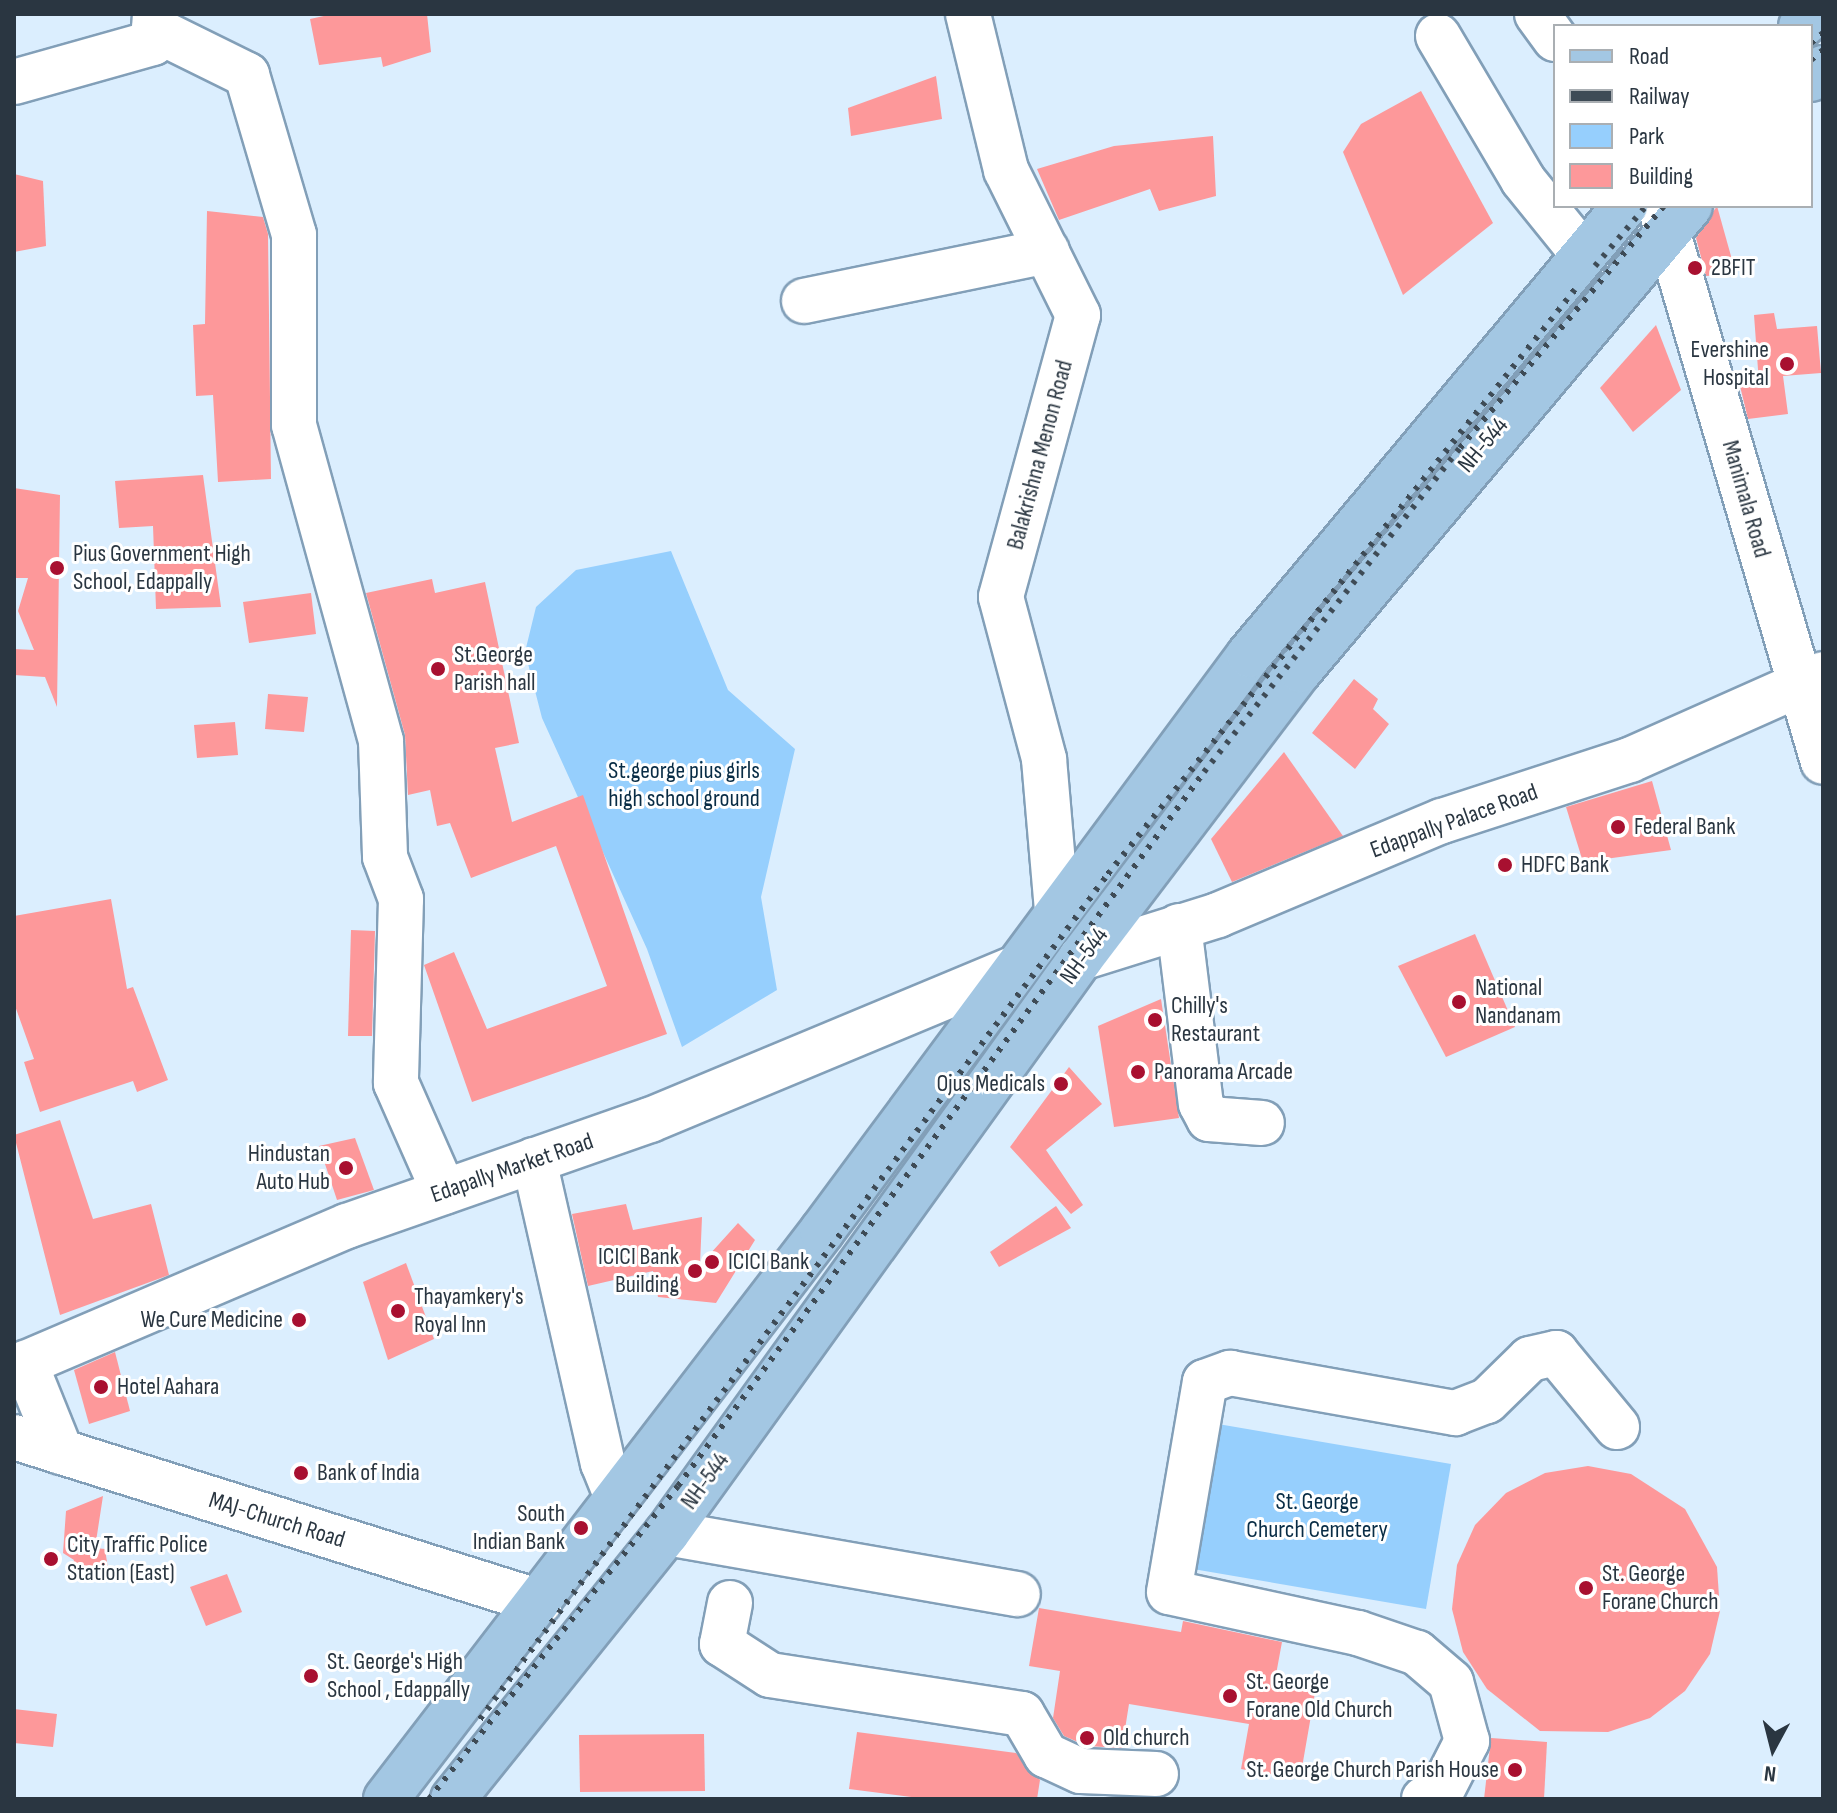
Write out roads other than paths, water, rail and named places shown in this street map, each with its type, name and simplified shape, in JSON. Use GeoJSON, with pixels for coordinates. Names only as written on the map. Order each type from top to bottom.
{"type":"FeatureCollection","features":[{"type":"Feature","properties":{"kind":"main road","name":"NH-544"},"geometry":{"type":"LineString","coordinates":[[474,1689],[1249,655],[1623,208]]}},
{"type":"Feature","properties":{"kind":"main road","name":"NH-544"},"geometry":{"type":"LineString","coordinates":[[466,1798],[509,1729],[667,1533],[1081,958],[1300,670],[1672,216]]}},
{"type":"Feature","properties":{"kind":"main road"},"geometry":{"type":"LineString","coordinates":[[1001,983],[1038,1019]]}},
{"type":"Feature","properties":{"kind":"main road"},"geometry":{"type":"LineString","coordinates":[[681,1413],[731,1446]]}},
{"type":"Feature","properties":{"kind":"main road"},"geometry":{"type":"LineString","coordinates":[[386,1799],[474,1689]]}},
{"type":"Feature","properties":{"kind":"main road"},"geometry":{"type":"LineString","coordinates":[[408,1799],[474,1689]]}},
{"type":"Feature","properties":{"kind":"street","name":"Balakrishna Menon Road"},"geometry":{"type":"LineString","coordinates":[[968,14],[1006,170],[1078,315],[1001,597],[1044,759],[1057,912]]}},
{"type":"Feature","properties":{"kind":"street"},"geometry":{"type":"LineString","coordinates":[[1537,14],[1553,36]]}},
{"type":"Feature","properties":{"kind":"street"},"geometry":{"type":"LineString","coordinates":[[14,82],[153,43],[154,22],[247,75],[294,235],[294,425],[381,741],[385,857],[401,899],[396,1083],[444,1192]]}},
{"type":"Feature","properties":{"kind":"street"},"geometry":{"type":"LineString","coordinates":[[1438,36],[1523,180],[1583,254]]}},
{"type":"Feature","properties":{"kind":"street","name":"Manimala Road"},"geometry":{"type":"LineString","coordinates":[[1672,216],[1812,679],[1823,762]]}},
{"type":"Feature","properties":{"kind":"street"},"geometry":{"type":"LineString","coordinates":[[804,301],[1047,251]]}},
{"type":"Feature","properties":{"kind":"street","name":"Edappally Palace Road"},"geometry":{"type":"LineString","coordinates":[[1081,958],[1179,926],[1442,821],[1630,760],[1812,679]]}},
{"type":"Feature","properties":{"kind":"street"},"geometry":{"type":"LineString","coordinates":[[1179,926],[1201,1104],[1209,1119],[1262,1123]]}},
{"type":"Feature","properties":{"kind":"street","name":"Edapally Market Road"},"geometry":{"type":"LineString","coordinates":[[17,1365],[444,1192],[1001,983]]}},
{"type":"Feature","properties":{"kind":"street"},"geometry":{"type":"LineString","coordinates":[[534,1160],[555,1274],[580,1337],[603,1463],[616,1496],[622,1489]]}},
{"type":"Feature","properties":{"kind":"street"},"geometry":{"type":"LineString","coordinates":[[1424,1799],[1439,1796],[1467,1741],[1451,1682],[1417,1653],[1358,1633],[1169,1592],[1205,1382],[1230,1373],[1455,1413],[1487,1401],[1530,1359],[1556,1353],[1617,1427]]}},
{"type":"Feature","properties":{"kind":"street"},"geometry":{"type":"LineString","coordinates":[[17,1365],[61,1452]]}},
{"type":"Feature","properties":{"kind":"street","name":"MAJ-Church Road"},"geometry":{"type":"LineString","coordinates":[[14,1437],[540,1602]]}},
{"type":"Feature","properties":{"kind":"street"},"geometry":{"type":"LineString","coordinates":[[667,1533],[1018,1594]]}},
{"type":"Feature","properties":{"kind":"street"},"geometry":{"type":"LineString","coordinates":[[730,1603],[722,1644],[770,1675],[1022,1714],[1046,1755],[1081,1771],[1156,1774]]}},
{"type":"Feature","properties":{"kind":"railway"},"geometry":{"type":"LineString","coordinates":[[1813,41],[1823,33]]}},
{"type":"Feature","properties":{"kind":"railway"},"geometry":{"type":"LineString","coordinates":[[1813,58],[1823,50]]}},
{"type":"Feature","properties":{"kind":"railway"},"geometry":{"type":"LineString","coordinates":[[1595,266],[1644,208]]}},
{"type":"Feature","properties":{"kind":"railway"},"geometry":{"type":"LineString","coordinates":[[429,1799],[678,1486],[1204,772],[1460,448],[1662,208]]}},
{"type":"Feature","properties":{"kind":"railway"},"geometry":{"type":"LineString","coordinates":[[480,1719],[1108,874],[1577,287]]}},
{"type":"Feature","properties":{"kind":"place","name":"2BFIT"},"geometry":{"type":"Point","coordinates":[1695,268]}},
{"type":"Feature","properties":{"kind":"place","name":"Evershine Hospital"},"geometry":{"type":"Point","coordinates":[1787,364]}},
{"type":"Feature","properties":{"kind":"place","name":"Pius Government High School, Edappally"},"geometry":{"type":"Point","coordinates":[57,568]}},
{"type":"Feature","properties":{"kind":"place","name":"St.George Parish hall"},"geometry":{"type":"Point","coordinates":[438,669]}},
{"type":"Feature","properties":{"kind":"place","name":"Federal Bank"},"geometry":{"type":"Point","coordinates":[1618,827]}},
{"type":"Feature","properties":{"kind":"place","name":"HDFC Bank"},"geometry":{"type":"Point","coordinates":[1505,865]}},
{"type":"Feature","properties":{"kind":"place","name":"National Nandanam"},"geometry":{"type":"Point","coordinates":[1459,1002]}},
{"type":"Feature","properties":{"kind":"place","name":"Chilly's Restaurant"},"geometry":{"type":"Point","coordinates":[1155,1020]}},
{"type":"Feature","properties":{"kind":"place","name":"Panorama Arcade"},"geometry":{"type":"Point","coordinates":[1138,1072]}},
{"type":"Feature","properties":{"kind":"place","name":"Ojus Medicals"},"geometry":{"type":"Point","coordinates":[1061,1084]}},
{"type":"Feature","properties":{"kind":"place","name":"Hindustan Auto Hub"},"geometry":{"type":"Point","coordinates":[346,1168]}},
{"type":"Feature","properties":{"kind":"place","name":"ICICI Bank"},"geometry":{"type":"Point","coordinates":[712,1262]}},
{"type":"Feature","properties":{"kind":"place","name":"ICICI Bank Building"},"geometry":{"type":"Point","coordinates":[695,1271]}},
{"type":"Feature","properties":{"kind":"place","name":"Thayamkery's Royal Inn"},"geometry":{"type":"Point","coordinates":[398,1311]}},
{"type":"Feature","properties":{"kind":"place","name":"We Cure Medicine"},"geometry":{"type":"Point","coordinates":[299,1320]}},
{"type":"Feature","properties":{"kind":"place","name":"Hotel Aahara"},"geometry":{"type":"Point","coordinates":[101,1387]}},
{"type":"Feature","properties":{"kind":"place","name":"Bank of India"},"geometry":{"type":"Point","coordinates":[301,1473]}},
{"type":"Feature","properties":{"kind":"place","name":"South Indian Bank"},"geometry":{"type":"Point","coordinates":[581,1528]}},
{"type":"Feature","properties":{"kind":"place","name":"City Traffic Police Station (East)"},"geometry":{"type":"Point","coordinates":[51,1559]}},
{"type":"Feature","properties":{"kind":"place","name":"St. George Forane Church"},"geometry":{"type":"Point","coordinates":[1586,1588]}},
{"type":"Feature","properties":{"kind":"place","name":"St. George's High School , Edappally"},"geometry":{"type":"Point","coordinates":[311,1676]}},
{"type":"Feature","properties":{"kind":"place","name":"St. George Forane Old Church"},"geometry":{"type":"Point","coordinates":[1230,1696]}},
{"type":"Feature","properties":{"kind":"place","name":"Old church"},"geometry":{"type":"Point","coordinates":[1087,1738]}},
{"type":"Feature","properties":{"kind":"place","name":"St. George Church Parish House"},"geometry":{"type":"Point","coordinates":[1515,1770]}},
{"type":"Feature","properties":{"kind":"park label","name":"St.george pius girls high school ground"},"geometry":{"type":"Point","coordinates":[684,785]}},
{"type":"Feature","properties":{"kind":"park label","name":"St. George Church Cemetery"},"geometry":{"type":"Point","coordinates":[1317,1516]}}]}
